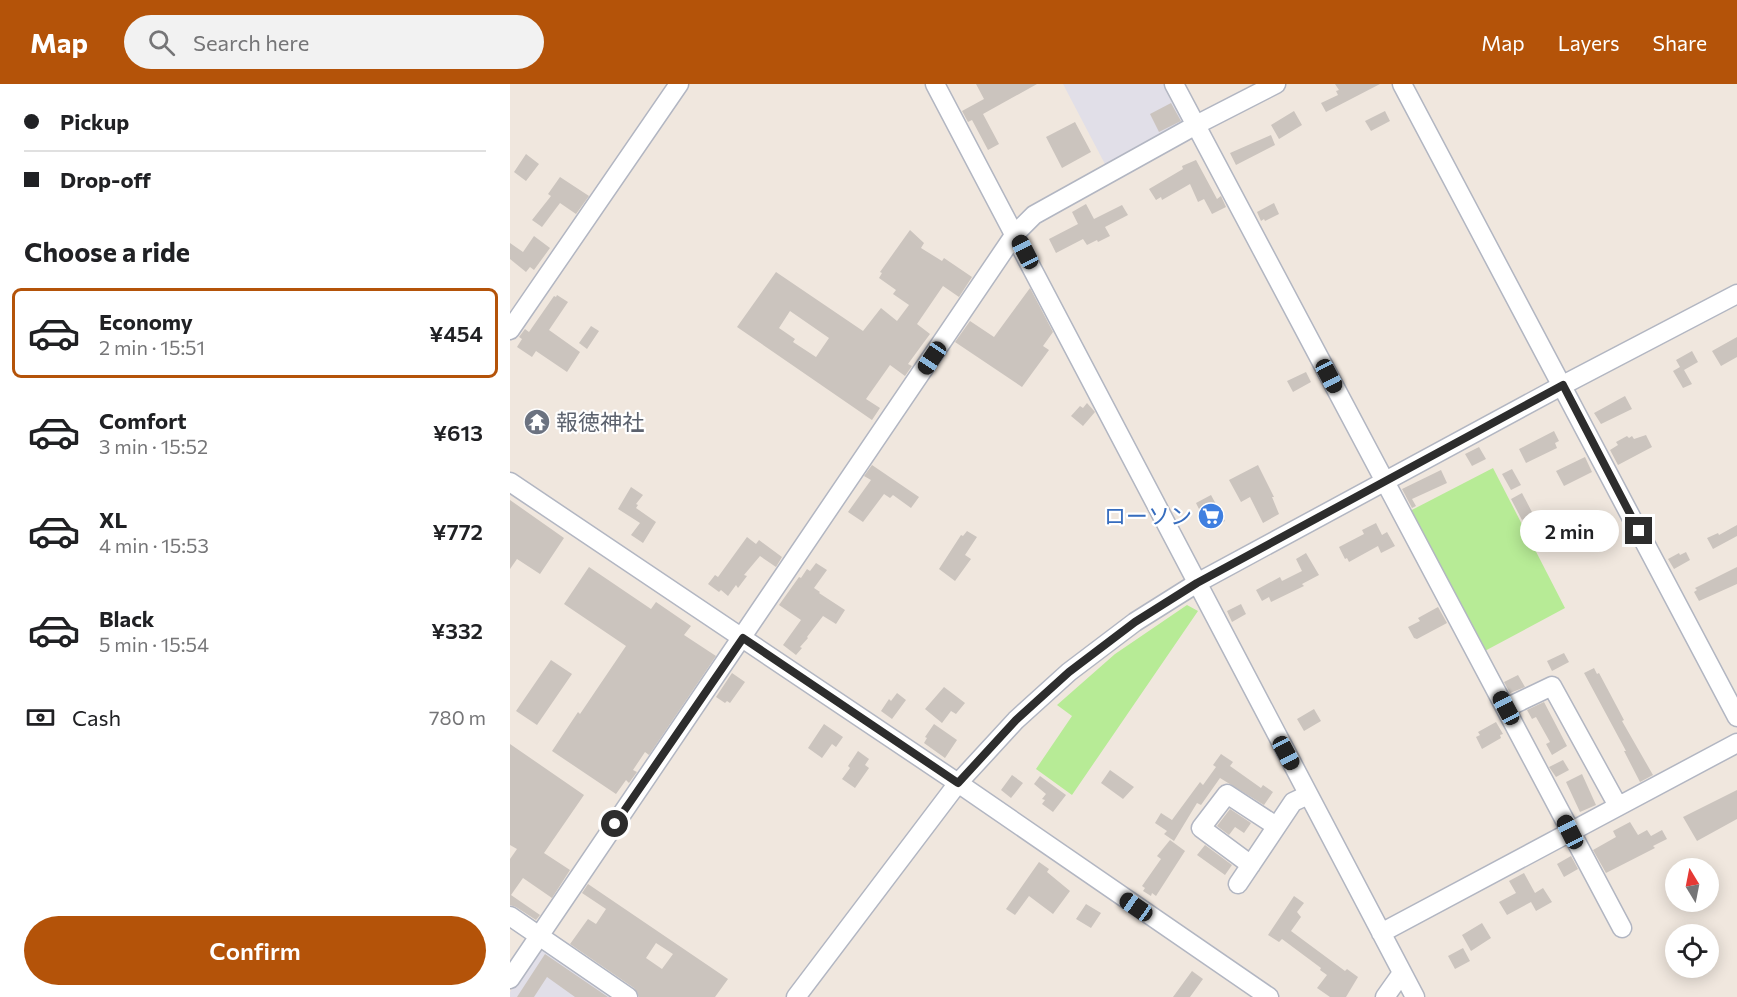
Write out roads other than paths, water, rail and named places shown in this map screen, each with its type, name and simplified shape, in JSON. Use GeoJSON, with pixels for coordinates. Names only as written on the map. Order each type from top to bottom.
{"type":"FeatureCollection","features":[{"type":"Feature","properties":{"kind":"street"},"geometry":{"type":"LineString","coordinates":[[510,330],[679,84]]}},
{"type":"Feature","properties":{"kind":"street"},"geometry":{"type":"LineString","coordinates":[[935,84],[1415,997]]}},
{"type":"Feature","properties":{"kind":"street"},"geometry":{"type":"LineString","coordinates":[[1174,84],[1622,928]]}},
{"type":"Feature","properties":{"kind":"street"},"geometry":{"type":"LineString","coordinates":[[510,979],[1015,234],[1034,215],[1196,125],[1276,84]]}},
{"type":"Feature","properties":{"kind":"street"},"geometry":{"type":"LineString","coordinates":[[1402,84],[1737,717]]}},
{"type":"Feature","properties":{"kind":"street"},"geometry":{"type":"LineString","coordinates":[[796,997],[958,783],[1016,720],[1069,672],[1135,622],[1197,583],[1384,481],[1737,294]]}},
{"type":"Feature","properties":{"kind":"street"},"geometry":{"type":"LineString","coordinates":[[510,482],[958,783],[1269,997]]}},
{"type":"Feature","properties":{"kind":"street"},"geometry":{"type":"LineString","coordinates":[[1506,708],[1552,686],[1618,806]]}},
{"type":"Feature","properties":{"kind":"street"},"geometry":{"type":"LineString","coordinates":[[1381,933],[1737,743]]}},
{"type":"Feature","properties":{"kind":"street"},"geometry":{"type":"LineString","coordinates":[[1251,864],[1201,828],[1227,794],[1276,826]]}},
{"type":"Feature","properties":{"kind":"street"},"geometry":{"type":"LineString","coordinates":[[1238,884],[1293,802],[1308,795]]}},
{"type":"Feature","properties":{"kind":"street"},"geometry":{"type":"LineString","coordinates":[[510,916],[628,997]]}},
{"type":"Feature","properties":{"kind":"street"},"geometry":{"type":"LineString","coordinates":[[1385,997],[1402,973]]}},
{"type":"Feature","properties":{"kind":"place","name":"報徳神社"},"geometry":{"type":"Point","coordinates":[537,422]}},
{"type":"Feature","properties":{"kind":"place","name":"ローソン"},"geometry":{"type":"Point","coordinates":[1211,516]}}]}
